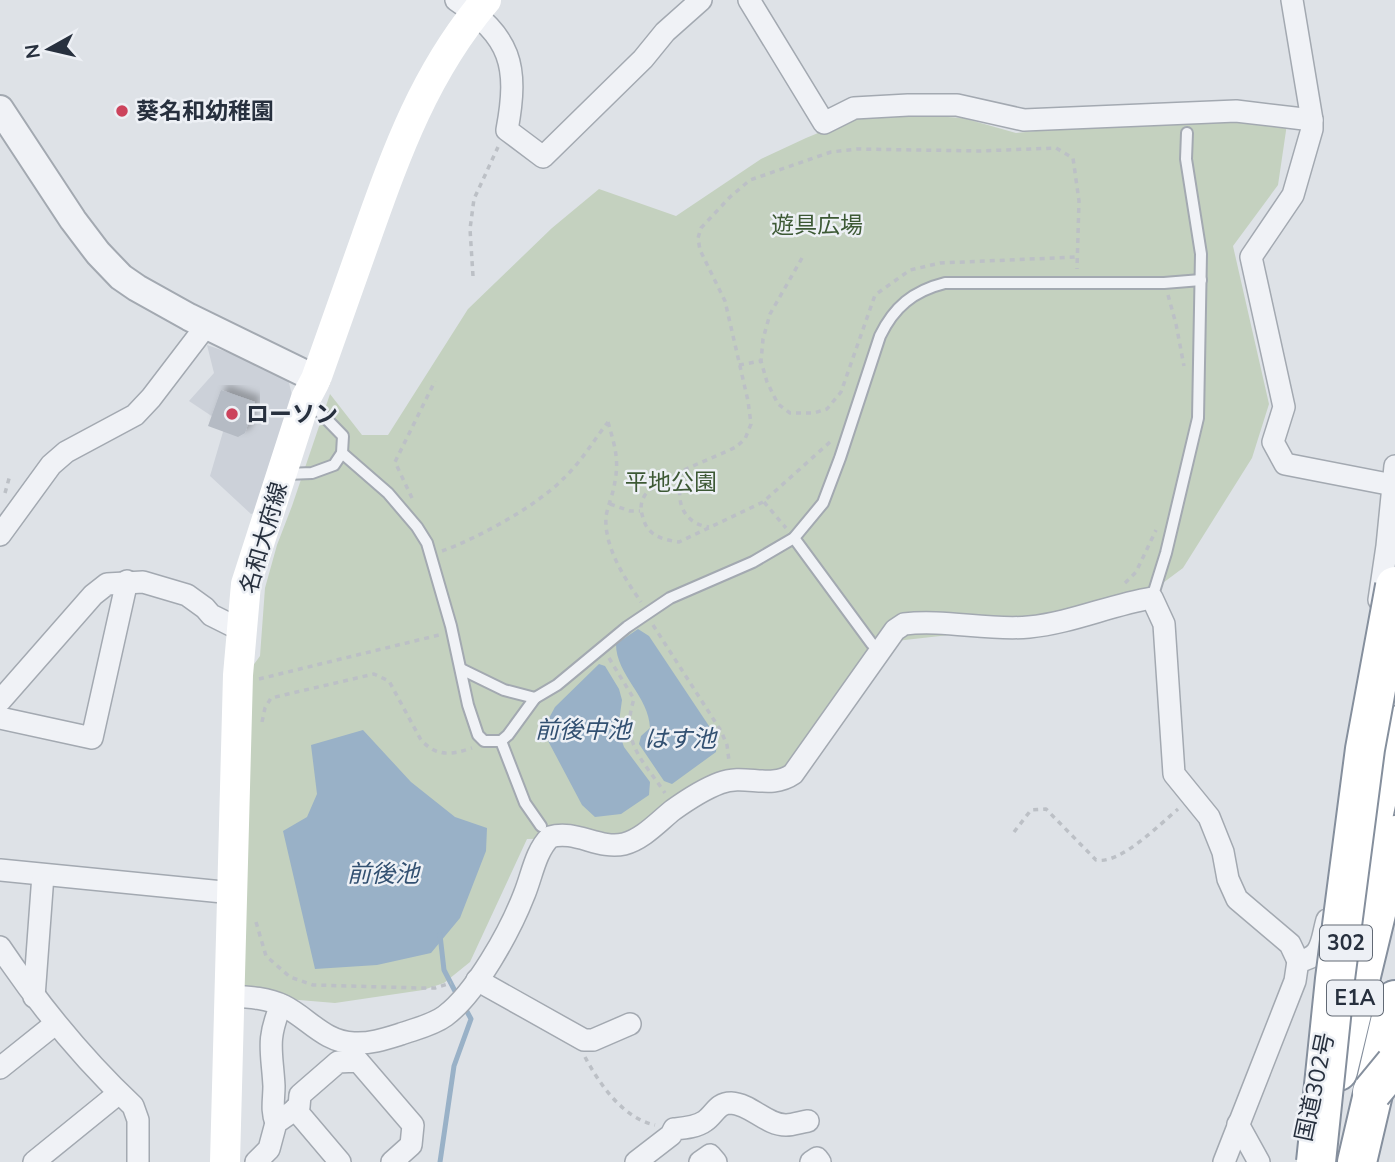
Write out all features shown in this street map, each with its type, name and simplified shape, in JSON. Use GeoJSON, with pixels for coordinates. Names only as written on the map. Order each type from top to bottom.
{"type":"FeatureCollection","features":[{"type":"Feature","properties":{"kind":"highway"},"geometry":{"type":"LineString","coordinates":[[1317,1162],[1330,1020],[1363,762],[1395,586]]}},
{"type":"Feature","properties":{"kind":"highway","name":"国道302号"},"geometry":{"type":"LineString","coordinates":[[1299,1162],[1395,724]]}},
{"type":"Feature","properties":{"kind":"highway","name":"E1A"},"geometry":{"type":"LineString","coordinates":[[1317,1162],[1395,835]]}},
{"type":"Feature","properties":{"kind":"highway","name":"E1A"},"geometry":{"type":"LineString","coordinates":[[1357,1162],[1384,1078],[1395,1000]]}},
{"type":"Feature","properties":{"kind":"highway"},"geometry":{"type":"LineString","coordinates":[[1366,1162],[1395,1035]]}},
{"type":"Feature","properties":{"kind":"main road","name":"名和大府線"},"geometry":{"type":"LineString","coordinates":[[225,1162],[238,676],[246,584],[281,474],[376,208],[410,121],[472,4]]}},
{"type":"Feature","properties":{"kind":"street"},"geometry":{"type":"LineString","coordinates":[[472,4],[502,40],[509,60],[512,105],[507,130],[543,158],[643,59],[665,32],[701,0]]}},
{"type":"Feature","properties":{"kind":"street"},"geometry":{"type":"LineString","coordinates":[[748,0],[824,123],[854,108],[908,105],[957,106],[1024,120],[1236,111],[1312,120]]}},
{"type":"Feature","properties":{"kind":"street"},"geometry":{"type":"LineString","coordinates":[[1292,0],[1312,120],[1293,195],[1251,257],[1284,407],[1273,442],[1285,464],[1394,476],[1387,546],[1344,817],[1347,840],[1318,952],[1314,957],[1298,961]]}},
{"type":"Feature","properties":{"kind":"street"},"geometry":{"type":"LineString","coordinates":[[0,109],[7,134],[98,253],[121,277],[311,389]]}},
{"type":"Feature","properties":{"kind":"street"},"geometry":{"type":"LineString","coordinates":[[0,535],[51,465],[66,453],[135,415],[206,326]]}},
{"type":"Feature","properties":{"kind":"street"},"geometry":{"type":"LineString","coordinates":[[0,718],[92,738],[127,581]]}},
{"type":"Feature","properties":{"kind":"street"},"geometry":{"type":"LineString","coordinates":[[0,701],[93,595],[107,584],[143,582],[187,594],[211,615],[243,631]]}},
{"type":"Feature","properties":{"kind":"street"},"geometry":{"type":"LineString","coordinates":[[231,996],[281,1005],[324,1034],[356,1044],[379,1041],[428,1024],[444,1017],[503,940],[523,897],[540,849],[550,838],[568,835],[605,845],[627,843],[639,838],[677,807],[716,784],[740,778],[782,781],[793,774],[895,630],[904,624],[915,622],[1026,628],[1050,625],[1124,603],[1152,598],[1164,624],[1174,774],[1209,817],[1223,852],[1228,879],[1237,898],[1290,944],[1298,961],[1295,981],[1224,1162]]}},
{"type":"Feature","properties":{"kind":"street"},"geometry":{"type":"LineString","coordinates":[[0,870],[233,893]]}},
{"type":"Feature","properties":{"kind":"street"},"geometry":{"type":"LineString","coordinates":[[33,997],[43,875]]}},
{"type":"Feature","properties":{"kind":"street"},"geometry":{"type":"LineString","coordinates":[[0,947],[33,997],[55,1024],[136,1112],[138,1162]]}},
{"type":"Feature","properties":{"kind":"street"},"geometry":{"type":"LineString","coordinates":[[463,991],[584,1040],[593,1040],[630,1024]]}},
{"type":"Feature","properties":{"kind":"street"},"geometry":{"type":"LineString","coordinates":[[260,1161],[269,1149],[276,1123],[272,1112],[274,1087],[270,1041],[281,1005]]}},
{"type":"Feature","properties":{"kind":"street"},"geometry":{"type":"LineString","coordinates":[[0,1068],[55,1024]]}},
{"type":"Feature","properties":{"kind":"street"},"geometry":{"type":"LineString","coordinates":[[276,1123],[299,1107],[300,1095],[338,1062],[358,1061],[413,1125],[411,1145],[392,1162]]}},
{"type":"Feature","properties":{"kind":"street"},"geometry":{"type":"LineString","coordinates":[[34,1162],[119,1093]]}},
{"type":"Feature","properties":{"kind":"street"},"geometry":{"type":"LineString","coordinates":[[636,1162],[671,1135],[674,1129],[705,1122],[717,1108],[728,1103],[739,1105],[772,1122],[786,1125],[808,1121]]}},
{"type":"Feature","properties":{"kind":"street"},"geometry":{"type":"LineString","coordinates":[[295,1109],[340,1162]]}},
{"type":"Feature","properties":{"kind":"street"},"geometry":{"type":"LineString","coordinates":[[1238,1124],[1259,1162]]}},
{"type":"Feature","properties":{"kind":"street"},"geometry":{"type":"LineString","coordinates":[[700,1162],[710,1155],[716,1162]]}},
{"type":"Feature","properties":{"kind":"street"},"geometry":{"type":"LineString","coordinates":[[811,1162],[817,1158],[820,1162]]}},
{"type":"Feature","properties":{"kind":"lane"},"geometry":{"type":"LineString","coordinates":[[1152,598],[1166,553],[1198,418],[1201,254],[1186,159],[1187,133]]}},
{"type":"Feature","properties":{"kind":"lane"},"geometry":{"type":"LineString","coordinates":[[342,453],[388,493],[427,543],[473,723],[478,736],[484,741],[501,741],[535,698],[557,685],[647,613],[670,598],[753,562],[794,538],[823,503],[888,319],[912,295],[945,283],[1164,283],[1201,280]]}},
{"type":"Feature","properties":{"kind":"lane"},"geometry":{"type":"LineString","coordinates":[[281,474],[312,473],[334,465],[342,453],[343,436],[311,389]]}},
{"type":"Feature","properties":{"kind":"lane"},"geometry":{"type":"LineString","coordinates":[[794,538],[872,644]]}},
{"type":"Feature","properties":{"kind":"lane"},"geometry":{"type":"LineString","coordinates":[[461,669],[504,690],[535,698]]}},
{"type":"Feature","properties":{"kind":"lane"},"geometry":{"type":"LineString","coordinates":[[501,741],[524,803],[541,827]]}},
{"type":"Feature","properties":{"kind":"path"},"geometry":{"type":"LineString","coordinates":[[473,275],[470,229],[474,199],[507,130]]}},
{"type":"Feature","properties":{"kind":"path"},"geometry":{"type":"LineString","coordinates":[[848,433],[827,443],[763,502],[679,542],[654,535],[646,526],[640,511],[644,496],[686,470],[736,447],[745,439],[751,425],[725,301],[700,250],[698,238],[701,228],[750,180],[831,152],[857,149],[1056,148],[1073,158],[1079,201],[1076,283]]}},
{"type":"Feature","properties":{"kind":"path"},"geometry":{"type":"LineString","coordinates":[[781,297],[793,269],[802,258]]}},
{"type":"Feature","properties":{"kind":"path"},"geometry":{"type":"LineString","coordinates":[[1164,283],[1177,324],[1185,378]]}},
{"type":"Feature","properties":{"kind":"path"},"geometry":{"type":"LineString","coordinates":[[739,365],[761,362]]}},
{"type":"Feature","properties":{"kind":"path"},"geometry":{"type":"LineString","coordinates":[[415,503],[396,462],[435,381]]}},
{"type":"Feature","properties":{"kind":"path"},"geometry":{"type":"LineString","coordinates":[[436,553],[476,538],[564,479],[608,422],[617,453],[617,476],[606,517],[612,551],[647,613],[721,731],[727,745],[729,763]]}},
{"type":"Feature","properties":{"kind":"path"},"geometry":{"type":"LineString","coordinates":[[686,470],[678,489],[682,507],[689,518],[701,526],[711,527]]}},
{"type":"Feature","properties":{"kind":"path"},"geometry":{"type":"LineString","coordinates":[[3,498],[10,475]]}},
{"type":"Feature","properties":{"kind":"path"},"geometry":{"type":"LineString","coordinates":[[763,502],[794,538]]}},
{"type":"Feature","properties":{"kind":"path"},"geometry":{"type":"LineString","coordinates":[[610,504],[630,511],[640,511]]}},
{"type":"Feature","properties":{"kind":"path"},"geometry":{"type":"LineString","coordinates":[[1122,586],[1136,572],[1159,521]]}},
{"type":"Feature","properties":{"kind":"path"},"geometry":{"type":"LineString","coordinates":[[253,680],[295,672],[451,632]]}},
{"type":"Feature","properties":{"kind":"path"},"geometry":{"type":"LineString","coordinates":[[602,647],[634,699],[629,714],[631,743],[667,797]]}},
{"type":"Feature","properties":{"kind":"path"},"geometry":{"type":"LineString","coordinates":[[262,733],[265,708],[271,698],[281,693],[374,674],[389,681],[422,740],[435,752],[453,754],[483,744],[484,741]]}},
{"type":"Feature","properties":{"kind":"path"},"geometry":{"type":"LineString","coordinates":[[1014,832],[1031,810],[1046,809],[1100,861],[1126,851],[1193,797]]}},
{"type":"Feature","properties":{"kind":"path"},"geometry":{"type":"LineString","coordinates":[[255,919],[266,956],[290,977],[313,985],[463,991]]}},
{"type":"Feature","properties":{"kind":"path"},"geometry":{"type":"LineString","coordinates":[[584,1040],[583,1052],[596,1078],[629,1114],[638,1121],[674,1129]]}},
{"type":"Feature","properties":{"kind":"shaded area"},"geometry":{"type":"Polygon","coordinates":[[[207,345],[244,358],[288,379],[294,403],[259,511],[251,514],[210,476],[225,425],[189,401],[214,373],[207,345]]]}},
{"type":"Feature","properties":{"kind":"green space","name":"平地公園"},"geometry":{"type":"Polygon","coordinates":[[[902,114],[963,118],[1016,133],[1134,121],[1287,124],[1278,185],[1233,246],[1269,404],[1252,458],[1183,568],[1144,597],[1064,622],[887,642],[808,750],[771,777],[718,789],[636,837],[527,839],[470,962],[444,983],[423,990],[335,1003],[238,995],[246,675],[260,656],[265,588],[277,545],[330,394],[362,435],[388,435],[468,309],[552,228],[599,189],[676,216],[761,159],[806,138],[857,117],[902,114]]]}},
{"type":"Feature","properties":{"kind":"water","name":"はす池"},"geometry":{"type":"Polygon","coordinates":[[[638,629],[649,636],[717,738],[716,752],[672,784],[664,781],[639,744],[641,736],[650,728],[648,716],[617,655],[616,644],[638,629]]]}},
{"type":"Feature","properties":{"kind":"water","name":"前後中池"},"geometry":{"type":"Polygon","coordinates":[[[599,664],[605,666],[619,689],[622,700],[618,729],[624,747],[650,782],[649,795],[621,814],[595,817],[582,805],[546,737],[548,720],[555,707],[599,664]]]}},
{"type":"Feature","properties":{"kind":"water","name":"前後池"},"geometry":{"type":"Polygon","coordinates":[[[363,730],[411,782],[455,817],[487,828],[486,851],[460,918],[431,953],[377,965],[315,969],[283,831],[307,817],[317,794],[311,745],[363,730]]]}},
{"type":"Feature","properties":{"kind":"building","name":"ローソン"},"geometry":{"type":"Polygon","coordinates":[[[221,390],[255,402],[245,433],[238,437],[208,426],[221,390]]]}},
{"type":"Feature","properties":{"kind":"waterway"},"geometry":{"type":"LineString","coordinates":[[440,935],[444,970],[457,995]]}},
{"type":"Feature","properties":{"kind":"waterway"},"geometry":{"type":"LineString","coordinates":[[440,1162],[454,1066],[471,1019],[464,1006]]}},
{"type":"Feature","properties":{"kind":"place","name":"葵名和幼稚園"},"geometry":{"type":"Point","coordinates":[122,111]}},
{"type":"Feature","properties":{"kind":"place","name":"ローソン"},"geometry":{"type":"Point","coordinates":[232,414]}},
{"type":"Feature","properties":{"kind":"park label","name":"遊具広場"},"geometry":{"type":"Point","coordinates":[817,225]}}]}
